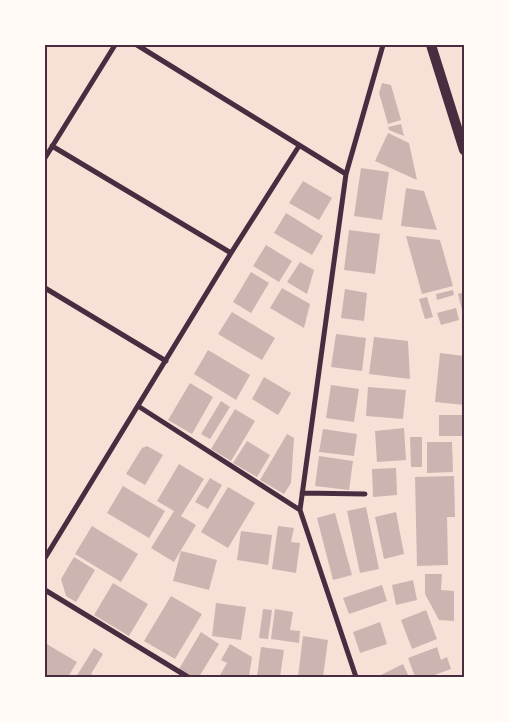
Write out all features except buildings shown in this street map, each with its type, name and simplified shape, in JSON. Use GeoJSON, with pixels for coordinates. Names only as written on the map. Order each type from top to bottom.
{"type":"FeatureCollection","features":[{"type":"Feature","properties":{"kind":"main road"},"geometry":{"type":"LineString","coordinates":[[431,45],[464,150]]}},
{"type":"Feature","properties":{"kind":"street"},"geometry":{"type":"LineString","coordinates":[[45,158],[115,45]]}},
{"type":"Feature","properties":{"kind":"street"},"geometry":{"type":"LineString","coordinates":[[137,45],[346,174]]}},
{"type":"Feature","properties":{"kind":"street"},"geometry":{"type":"LineString","coordinates":[[356,677],[300,510],[346,174],[383,45]]}},
{"type":"Feature","properties":{"kind":"street"},"geometry":{"type":"LineString","coordinates":[[52,146],[231,253]]}},
{"type":"Feature","properties":{"kind":"street"},"geometry":{"type":"LineString","coordinates":[[45,558],[231,253],[299,146]]}},
{"type":"Feature","properties":{"kind":"street"},"geometry":{"type":"LineString","coordinates":[[45,288],[166,361]]}},
{"type":"Feature","properties":{"kind":"street"},"geometry":{"type":"LineString","coordinates":[[138,406],[300,510]]}},
{"type":"Feature","properties":{"kind":"street"},"geometry":{"type":"LineString","coordinates":[[302,493],[364,494]]}},
{"type":"Feature","properties":{"kind":"street"},"geometry":{"type":"LineString","coordinates":[[45,590],[188,677]]}}]}
